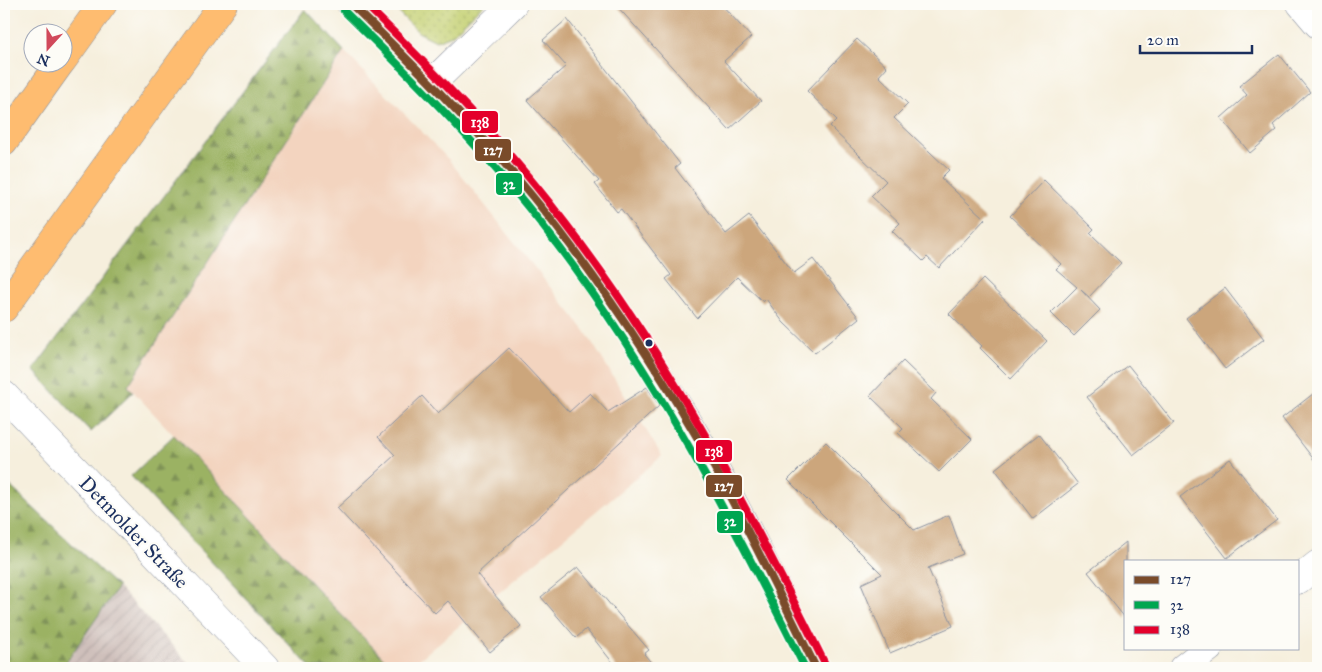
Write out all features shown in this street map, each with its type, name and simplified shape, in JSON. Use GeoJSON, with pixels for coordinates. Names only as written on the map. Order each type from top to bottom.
{"type":"FeatureCollection","features":[{"type":"Feature","properties":{"kind":"highway"},"geometry":{"type":"LineString","coordinates":[[72,48],[103,4]]}},
{"type":"Feature","properties":{"kind":"highway"},"geometry":{"type":"LineString","coordinates":[[4,308],[223,4]]}},
{"type":"Feature","properties":{"kind":"highway"},"geometry":{"type":"LineString","coordinates":[[4,142],[55,72]]}},
{"type":"Feature","properties":{"kind":"street"},"geometry":{"type":"LineString","coordinates":[[351,4],[432,83],[517,178],[610,303],[675,401],[727,490],[816,668]]}},
{"type":"Feature","properties":{"kind":"street"},"geometry":{"type":"LineString","coordinates":[[432,83],[512,4]]}},
{"type":"Feature","properties":{"kind":"street"},"geometry":{"type":"LineString","coordinates":[[1301,4],[1318,24]]}},
{"type":"Feature","properties":{"kind":"street","name":"Detmolder Straße"},"geometry":{"type":"LineString","coordinates":[[4,395],[265,668]]}},
{"type":"Feature","properties":{"kind":"street"},"geometry":{"type":"LineString","coordinates":[[1300,578],[1318,564]]}},
{"type":"Feature","properties":{"kind":"street"},"geometry":{"type":"LineString","coordinates":[[1183,668],[1206,650]]}},
{"type":"Feature","properties":{"kind":"shaded area"},"geometry":{"type":"Polygon","coordinates":[[[344,51],[449,160],[585,331],[662,456],[409,668],[393,668],[327,600],[128,386],[344,51]]]}},
{"type":"Feature","properties":{"kind":"shaded area"},"geometry":{"type":"Polygon","coordinates":[[[118,587],[193,668],[62,668],[118,587]]]}},
{"type":"Feature","properties":{"kind":"green space"},"geometry":{"type":"Polygon","coordinates":[[[390,4],[484,4],[452,35],[436,41],[418,32],[390,4]]]}},
{"type":"Feature","properties":{"kind":"green space"},"geometry":{"type":"Polygon","coordinates":[[[305,9],[344,51],[128,386],[133,392],[91,432],[33,370],[305,9]]]}},
{"type":"Feature","properties":{"kind":"green space"},"geometry":{"type":"Polygon","coordinates":[[[174,435],[327,600],[393,668],[311,668],[131,476],[174,435]]]}},
{"type":"Feature","properties":{"kind":"green space"},"geometry":{"type":"Polygon","coordinates":[[[4,478],[13,489],[118,587],[62,668],[4,668],[4,478]]]}},
{"type":"Feature","properties":{"kind":"building"},"geometry":{"type":"Polygon","coordinates":[[[615,4],[721,4],[751,37],[724,61],[761,101],[729,130],[615,4]]]}},
{"type":"Feature","properties":{"kind":"building"},"geometry":{"type":"Polygon","coordinates":[[[567,19],[680,164],[675,168],[726,234],[749,216],[794,273],[813,259],[859,318],[815,353],[783,322],[766,299],[763,302],[737,277],[697,318],[666,279],[671,275],[621,209],[617,212],[595,184],[599,181],[527,100],[566,66],[543,40],[567,19]]]}},
{"type":"Feature","properties":{"kind":"building"},"geometry":{"type":"Polygon","coordinates":[[[857,39],[887,67],[879,76],[908,104],[894,118],[949,170],[941,178],[985,219],[939,268],[927,257],[923,261],[892,231],[900,223],[871,196],[886,181],[830,127],[837,120],[807,91],[857,39]]]}},
{"type":"Feature","properties":{"kind":"building"},"geometry":{"type":"Polygon","coordinates":[[[1279,54],[1310,92],[1273,125],[1277,130],[1250,153],[1221,118],[1247,95],[1239,86],[1279,54]]]}},
{"type":"Feature","properties":{"kind":"building"},"geometry":{"type":"Polygon","coordinates":[[[1044,180],[1094,229],[1090,233],[1121,263],[1089,297],[1081,290],[1100,310],[1074,336],[1051,313],[1077,287],[1056,269],[1061,264],[1010,216],[1044,180]]]}},
{"type":"Feature","properties":{"kind":"building"},"geometry":{"type":"Polygon","coordinates":[[[983,279],[1047,341],[1011,379],[980,348],[982,346],[949,314],[983,279]]]}},
{"type":"Feature","properties":{"kind":"building"},"geometry":{"type":"Polygon","coordinates":[[[1225,288],[1264,339],[1225,369],[1186,318],[1225,288]]]}},
{"type":"Feature","properties":{"kind":"building"},"geometry":{"type":"Polygon","coordinates":[[[509,348],[569,412],[590,393],[608,412],[647,387],[659,406],[477,574],[521,626],[490,652],[448,601],[435,613],[337,508],[395,455],[378,437],[422,396],[438,414],[509,348]]]}},
{"type":"Feature","properties":{"kind":"building"},"geometry":{"type":"Polygon","coordinates":[[[903,361],[936,393],[931,399],[972,439],[939,472],[898,433],[903,428],[870,396],[903,361]]]}},
{"type":"Feature","properties":{"kind":"building"},"geometry":{"type":"Polygon","coordinates":[[[1128,365],[1174,423],[1133,455],[1087,397],[1128,365]]]}},
{"type":"Feature","properties":{"kind":"building"},"geometry":{"type":"Polygon","coordinates":[[[1318,390],[1318,465],[1282,418],[1318,390]]]}},
{"type":"Feature","properties":{"kind":"building"},"geometry":{"type":"Polygon","coordinates":[[[1039,434],[1078,484],[1033,519],[995,469],[1039,434]]]}},
{"type":"Feature","properties":{"kind":"building"},"geometry":{"type":"Polygon","coordinates":[[[826,442],[914,530],[949,515],[963,554],[928,568],[953,626],[890,653],[861,584],[882,574],[788,480],[826,442]]]}},
{"type":"Feature","properties":{"kind":"building"},"geometry":{"type":"Polygon","coordinates":[[[1230,459],[1277,520],[1227,558],[1180,497],[1230,459]]]}},
{"type":"Feature","properties":{"kind":"building"},"geometry":{"type":"Polygon","coordinates":[[[1126,542],[1126,560],[1124,560],[1124,617],[1088,572],[1126,542]]]}},
{"type":"Feature","properties":{"kind":"building"},"geometry":{"type":"Polygon","coordinates":[[[578,567],[649,650],[644,654],[656,668],[617,668],[586,629],[576,638],[541,597],[578,567]]]}},
{"type":"Feature","properties":{"kind":"transit line","name":"127"},"geometry":{"type":"LineString","coordinates":[[351,4],[433,85],[511,170],[601,287],[660,376],[714,467],[816,668]]}},
{"type":"Feature","properties":{"kind":"transit line","name":"138"},"geometry":{"type":"LineString","coordinates":[[365,4],[444,83],[518,165],[565,223],[640,328],[674,382],[737,492],[825,664]]}},
{"type":"Feature","properties":{"kind":"transit line","name":"32"},"geometry":{"type":"LineString","coordinates":[[344,11],[477,147],[550,235],[588,286],[656,391],[688,445],[748,555],[805,668]]}}]}
